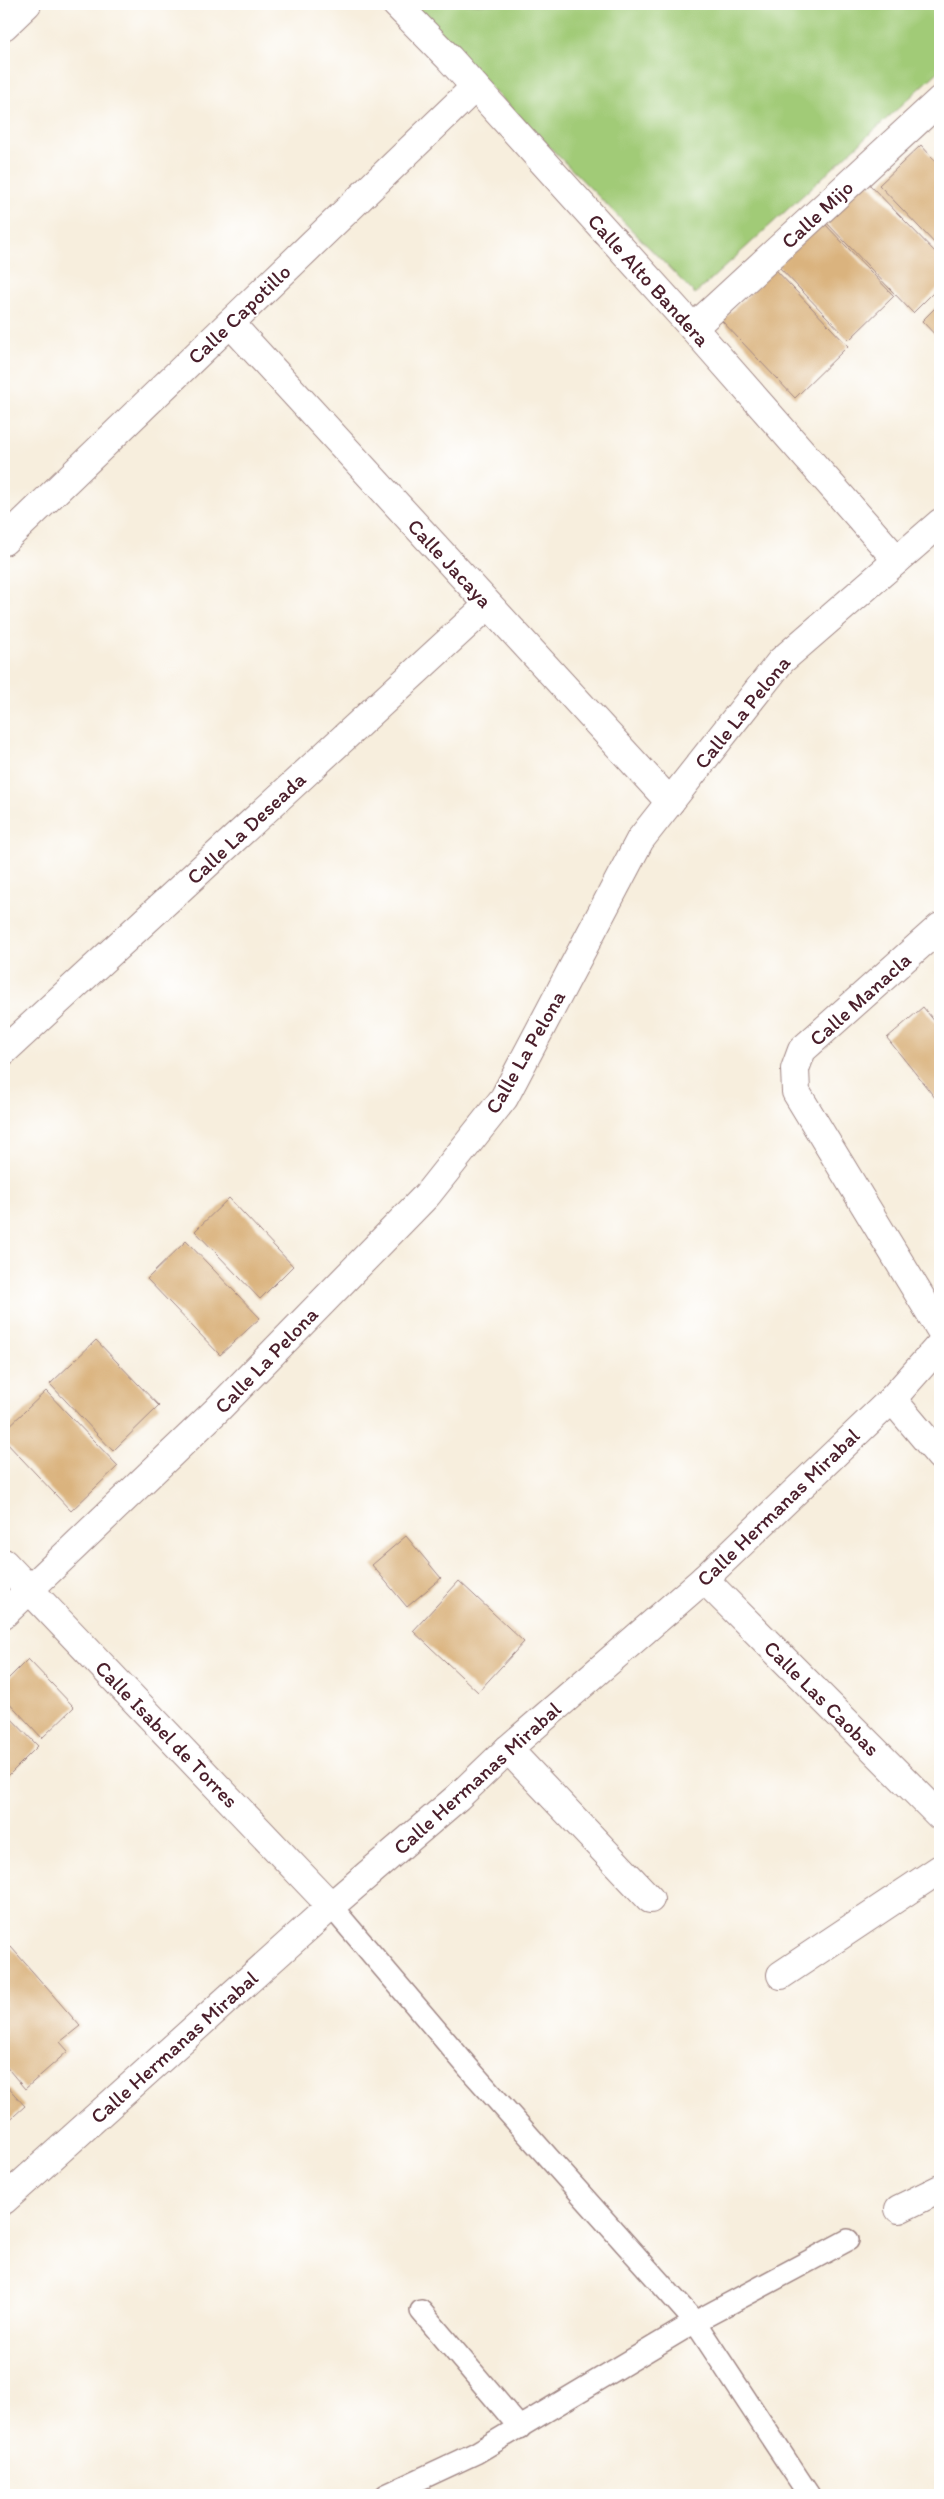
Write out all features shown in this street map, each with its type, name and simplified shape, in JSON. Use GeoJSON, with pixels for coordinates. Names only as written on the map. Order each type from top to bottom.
{"type":"FeatureCollection","features":[{"type":"Feature","properties":{"kind":"street"},"geometry":{"type":"LineString","coordinates":[[4,26],[27,4]]}},
{"type":"Feature","properties":{"kind":"street","name":"Calle Alto Bandera"},"geometry":{"type":"LineString","coordinates":[[396,4],[475,87],[693,328],[897,560]]}},
{"type":"Feature","properties":{"kind":"street","name":"Calle Capotillo"},"geometry":{"type":"LineString","coordinates":[[4,541],[475,87]]}},
{"type":"Feature","properties":{"kind":"street","name":"Calle Mijo"},"geometry":{"type":"LineString","coordinates":[[693,328],[940,100]]}},
{"type":"Feature","properties":{"kind":"street","name":"Calle Jacaya"},"geometry":{"type":"LineString","coordinates":[[230,323],[670,802]]}},
{"type":"Feature","properties":{"kind":"street","name":"Calle La Pelona"},"geometry":{"type":"LineString","coordinates":[[4,1614],[217,1410],[427,1195],[504,1098],[640,840],[781,661],[940,523]]}},
{"type":"Feature","properties":{"kind":"street","name":"Calle La Deseada"},"geometry":{"type":"LineString","coordinates":[[4,1051],[488,605]]}},
{"type":"Feature","properties":{"kind":"street","name":"Calle Manacla"},"geometry":{"type":"LineString","coordinates":[[940,927],[802,1050],[795,1069],[796,1092],[940,1329]]}},
{"type":"Feature","properties":{"kind":"street","name":"Calle Hermanas Mirabal"},"geometry":{"type":"LineString","coordinates":[[4,2200],[331,1906],[458,1797],[508,1749],[704,1579],[892,1400],[940,1345]]}},
{"type":"Feature","properties":{"kind":"street"},"geometry":{"type":"LineString","coordinates":[[892,1400],[940,1456]]}},
{"type":"Feature","properties":{"kind":"street","name":"Calle Isabel de Torres"},"geometry":{"type":"LineString","coordinates":[[4,1563],[331,1906]]}},
{"type":"Feature","properties":{"kind":"street","name":"Calle Las Caobas"},"geometry":{"type":"LineString","coordinates":[[704,1579],[940,1816]]}},
{"type":"Feature","properties":{"kind":"street"},"geometry":{"type":"LineString","coordinates":[[508,1749],[650,1899]]}},
{"type":"Feature","properties":{"kind":"street"},"geometry":{"type":"LineString","coordinates":[[780,1975],[940,1868]]}},
{"type":"Feature","properties":{"kind":"street"},"geometry":{"type":"LineString","coordinates":[[899,2209],[940,2188]]}},
{"type":"Feature","properties":{"kind":"lane"},"geometry":{"type":"LineString","coordinates":[[331,1906],[472,2072],[695,2322],[809,2495]]}},
{"type":"Feature","properties":{"kind":"lane"},"geometry":{"type":"LineString","coordinates":[[386,2495],[476,2453],[695,2322],[848,2240]]}},
{"type":"Feature","properties":{"kind":"lane"},"geometry":{"type":"LineString","coordinates":[[421,2311],[520,2428]]}},
{"type":"Feature","properties":{"kind":"green space"},"geometry":{"type":"Polygon","coordinates":[[[408,4],[940,4],[940,70],[695,294],[408,4]]]}},
{"type":"Feature","properties":{"kind":"building"},"geometry":{"type":"Polygon","coordinates":[[[921,145],[940,166],[940,249],[879,185],[921,145]]]}},
{"type":"Feature","properties":{"kind":"building"},"geometry":{"type":"Polygon","coordinates":[[[866,181],[940,257],[940,286],[913,313],[825,221],[866,181]]]}},
{"type":"Feature","properties":{"kind":"building"},"geometry":{"type":"Polygon","coordinates":[[[823,222],[894,296],[849,340],[778,266],[823,222]]]}},
{"type":"Feature","properties":{"kind":"building"},"geometry":{"type":"Polygon","coordinates":[[[775,269],[848,346],[795,398],[722,321],[775,269]]]}},
{"type":"Feature","properties":{"kind":"building"},"geometry":{"type":"Polygon","coordinates":[[[940,303],[940,340],[922,321],[940,303]]]}},
{"type":"Feature","properties":{"kind":"building"},"geometry":{"type":"Polygon","coordinates":[[[923,1007],[940,1028],[940,1104],[887,1038],[923,1007]]]}},
{"type":"Feature","properties":{"kind":"building"},"geometry":{"type":"Polygon","coordinates":[[[229,1198],[293,1266],[260,1299],[195,1231],[229,1198]]]}},
{"type":"Feature","properties":{"kind":"building"},"geometry":{"type":"Polygon","coordinates":[[[186,1241],[260,1318],[220,1355],[147,1279],[186,1241]]]}},
{"type":"Feature","properties":{"kind":"building"},"geometry":{"type":"Polygon","coordinates":[[[96,1340],[159,1406],[113,1451],[50,1384],[96,1340]]]}},
{"type":"Feature","properties":{"kind":"building"},"geometry":{"type":"Polygon","coordinates":[[[46,1391],[118,1466],[71,1511],[4,1440],[4,1431],[46,1391]]]}},
{"type":"Feature","properties":{"kind":"building"},"geometry":{"type":"Polygon","coordinates":[[[406,1536],[441,1578],[407,1607],[372,1565],[406,1536]]]}},
{"type":"Feature","properties":{"kind":"building"},"geometry":{"type":"Polygon","coordinates":[[[459,1581],[524,1642],[478,1692],[413,1631],[459,1581]]]}},
{"type":"Feature","properties":{"kind":"building"},"geometry":{"type":"Polygon","coordinates":[[[28,1659],[74,1707],[42,1738],[4,1697],[4,1683],[28,1659]]]}},
{"type":"Feature","properties":{"kind":"building"},"geometry":{"type":"Polygon","coordinates":[[[4,1711],[38,1746],[4,1780],[4,1711]]]}},
{"type":"Feature","properties":{"kind":"building"},"geometry":{"type":"Polygon","coordinates":[[[11,1947],[80,2026],[60,2042],[68,2051],[25,2089],[4,2064],[4,1954],[11,1947]]]}},
{"type":"Feature","properties":{"kind":"building"},"geometry":{"type":"Polygon","coordinates":[[[4,2083],[25,2106],[4,2125],[4,2083]]]}}]}
